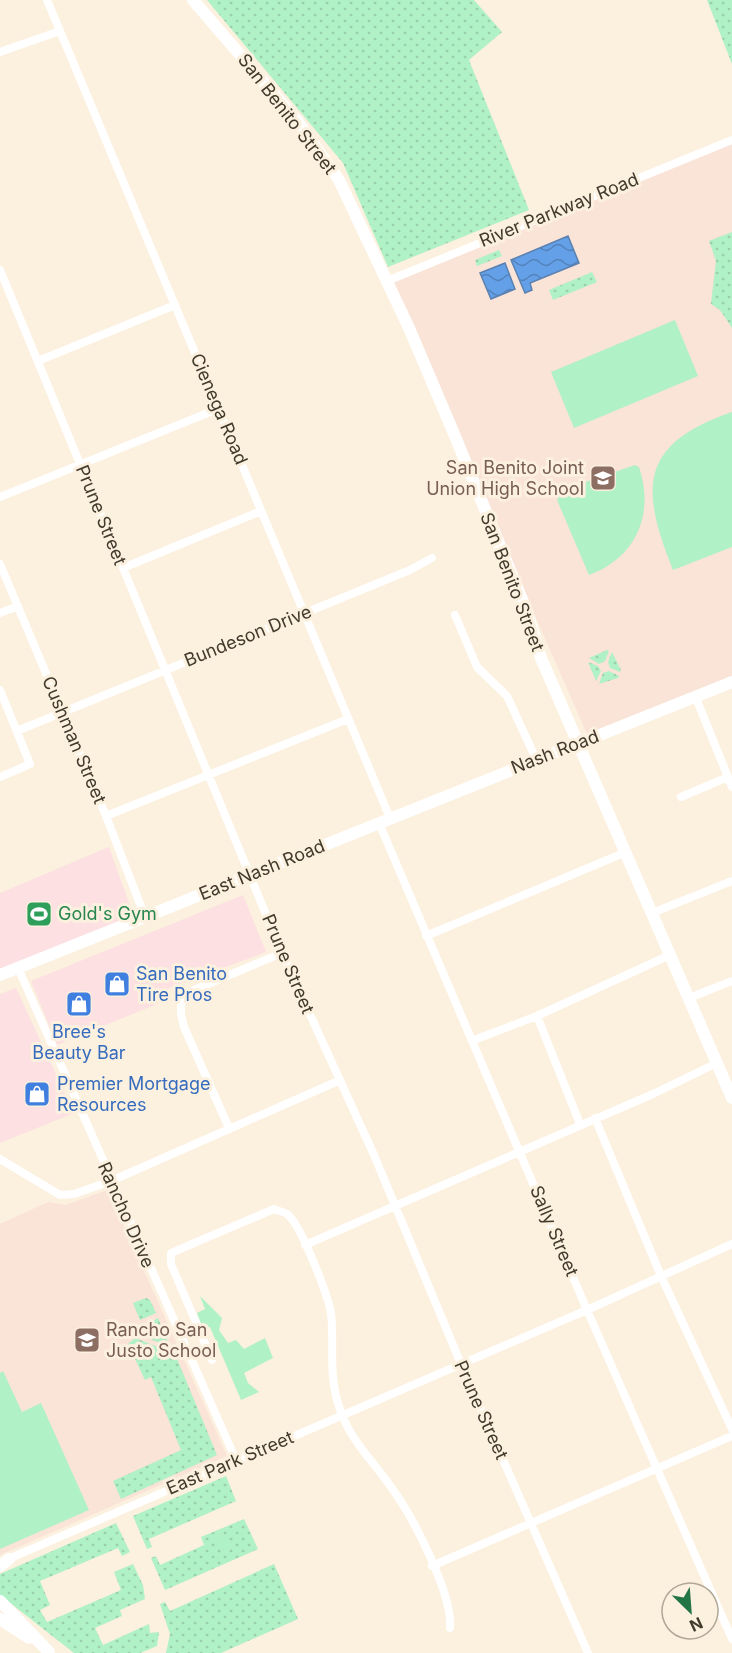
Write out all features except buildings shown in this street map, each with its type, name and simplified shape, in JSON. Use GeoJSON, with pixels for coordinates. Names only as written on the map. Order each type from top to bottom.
{"type":"FeatureCollection","features":[{"type":"Feature","properties":{"kind":"street","name":"Cienega Road"},"geometry":{"type":"LineString","coordinates":[[47,0],[220,408],[348,719],[384,820]]}},
{"type":"Feature","properties":{"kind":"street","name":"San Benito Street"},"geometry":{"type":"LineString","coordinates":[[193,0],[298,122],[328,163],[358,216],[452,429],[526,609],[541,658],[577,743],[732,1098]]}},
{"type":"Feature","properties":{"kind":"street"},"geometry":{"type":"LineString","coordinates":[[0,52],[60,31]]}},
{"type":"Feature","properties":{"kind":"street","name":"River Parkway Road"},"geometry":{"type":"LineString","coordinates":[[387,281],[732,140]]}},
{"type":"Feature","properties":{"kind":"street","name":"Prune Street"},"geometry":{"type":"LineString","coordinates":[[0,270],[282,952],[338,1082],[395,1205],[461,1364],[588,1653]]}},
{"type":"Feature","properties":{"kind":"street"},"geometry":{"type":"LineString","coordinates":[[38,361],[175,305]]}},
{"type":"Feature","properties":{"kind":"street"},"geometry":{"type":"LineString","coordinates":[[0,497],[220,408]]}},
{"type":"Feature","properties":{"kind":"street"},"geometry":{"type":"LineString","coordinates":[[123,567],[261,511]]}},
{"type":"Feature","properties":{"kind":"street","name":"Bundeson Drive"},"geometry":{"type":"LineString","coordinates":[[17,731],[410,570],[432,558]]}},
{"type":"Feature","properties":{"kind":"street","name":"Cushman Street"},"geometry":{"type":"LineString","coordinates":[[0,564],[106,816],[145,917]]}},
{"type":"Feature","properties":{"kind":"street"},"geometry":{"type":"LineString","coordinates":[[0,614],[18,606]]}},
{"type":"Feature","properties":{"kind":"street"},"geometry":{"type":"LineString","coordinates":[[455,615],[477,667],[507,696],[536,759]]}},
{"type":"Feature","properties":{"kind":"street","name":"Nash Road"},"geometry":{"type":"LineString","coordinates":[[384,820],[732,682]]}},
{"type":"Feature","properties":{"kind":"street"},"geometry":{"type":"LineString","coordinates":[[0,690],[2,703],[17,731],[30,764],[0,777]]}},
{"type":"Feature","properties":{"kind":"street"},"geometry":{"type":"LineString","coordinates":[[698,703],[732,787]]}},
{"type":"Feature","properties":{"kind":"street"},"geometry":{"type":"LineString","coordinates":[[106,816],[348,719]]}},
{"type":"Feature","properties":{"kind":"street"},"geometry":{"type":"LineString","coordinates":[[681,797],[728,777]]}},
{"type":"Feature","properties":{"kind":"street","name":"East Nash Road"},"geometry":{"type":"LineString","coordinates":[[0,975],[384,820]]}},
{"type":"Feature","properties":{"kind":"street","name":"Sally Street"},"geometry":{"type":"LineString","coordinates":[[384,820],[426,936],[474,1040],[587,1310],[732,1639]]}},
{"type":"Feature","properties":{"kind":"street"},"geometry":{"type":"LineString","coordinates":[[426,936],[626,852]]}},
{"type":"Feature","properties":{"kind":"street"},"geometry":{"type":"LineString","coordinates":[[652,914],[732,881]]}},
{"type":"Feature","properties":{"kind":"street"},"geometry":{"type":"LineString","coordinates":[[229,1128],[184,1027],[181,1006],[194,990],[282,952]]}},
{"type":"Feature","properties":{"kind":"street"},"geometry":{"type":"LineString","coordinates":[[474,1040],[537,1016],[670,955]]}},
{"type":"Feature","properties":{"kind":"street","name":"Rancho Drive"},"geometry":{"type":"LineString","coordinates":[[18,968],[236,1460]]}},
{"type":"Feature","properties":{"kind":"street"},"geometry":{"type":"LineString","coordinates":[[689,998],[732,981]]}},
{"type":"Feature","properties":{"kind":"street"},"geometry":{"type":"LineString","coordinates":[[537,1016],[580,1124]]}},
{"type":"Feature","properties":{"kind":"street"},"geometry":{"type":"LineString","coordinates":[[305,1245],[520,1152],[717,1063]]}},
{"type":"Feature","properties":{"kind":"street"},"geometry":{"type":"LineString","coordinates":[[0,1159],[60,1195],[74,1194],[111,1181],[338,1082]]}},
{"type":"Feature","properties":{"kind":"street"},"geometry":{"type":"LineString","coordinates":[[596,1118],[661,1276],[732,1429]]}},
{"type":"Feature","properties":{"kind":"street"},"geometry":{"type":"LineString","coordinates":[[212,1360],[171,1264],[171,1253],[274,1209],[287,1215],[297,1226],[328,1300],[332,1329],[331,1374],[342,1414],[362,1450],[401,1500],[449,1606],[450,1628]]}},
{"type":"Feature","properties":{"kind":"street","name":"East Park Street"},"geometry":{"type":"LineString","coordinates":[[3,1563],[342,1414],[587,1310],[732,1244]]}},
{"type":"Feature","properties":{"kind":"street"},"geometry":{"type":"LineString","coordinates":[[180,1335],[198,1327]]}},
{"type":"Feature","properties":{"kind":"street"},"geometry":{"type":"LineString","coordinates":[[432,1566],[732,1436]]}},
{"type":"Feature","properties":{"kind":"street"},"geometry":{"type":"LineString","coordinates":[[0,1601],[50,1652]]}},
{"type":"Feature","properties":{"kind":"street"},"geometry":{"type":"LineString","coordinates":[[0,1619],[50,1652]]}},
{"type":"Feature","properties":{"kind":"shaded area","name":"San Benito Joint Union High School"},"geometry":{"type":"Polygon","coordinates":[[[732,142],[732,677],[587,734],[387,279],[732,142]]]}},
{"type":"Feature","properties":{"kind":"shaded area"},"geometry":{"type":"Polygon","coordinates":[[[109,847],[134,917],[0,972],[0,893],[109,847]]]}},
{"type":"Feature","properties":{"kind":"shaded area"},"geometry":{"type":"Polygon","coordinates":[[[243,895],[266,952],[169,988],[157,1004],[57,1045],[31,981],[243,895]]]}},
{"type":"Feature","properties":{"kind":"shaded area"},"geometry":{"type":"Polygon","coordinates":[[[16,988],[74,1113],[0,1143],[0,994],[16,988]]]}},
{"type":"Feature","properties":{"kind":"shaded area","name":"Rancho San Justo School"},"geometry":{"type":"Polygon","coordinates":[[[108,1190],[227,1456],[0,1555],[0,1224],[48,1202],[65,1205],[108,1190]]]}},
{"type":"Feature","properties":{"kind":"green space"},"geometry":{"type":"Polygon","coordinates":[[[207,0],[474,0],[502,32],[469,60],[529,210],[388,267],[343,163],[207,0]]]}},
{"type":"Feature","properties":{"kind":"green space"},"geometry":{"type":"Polygon","coordinates":[[[707,0],[732,0],[732,64],[707,0]]]}},
{"type":"Feature","properties":{"kind":"green space"},"geometry":{"type":"Polygon","coordinates":[[[732,232],[732,328],[720,310],[711,304],[716,261],[709,241],[732,232]]]}},
{"type":"Feature","properties":{"kind":"green space"},"geometry":{"type":"Polygon","coordinates":[[[499,250],[502,256],[477,266],[475,260],[499,250]]]}},
{"type":"Feature","properties":{"kind":"green space"},"geometry":{"type":"Polygon","coordinates":[[[592,272],[597,282],[553,300],[549,290],[592,272]]]}},
{"type":"Feature","properties":{"kind":"green space"},"geometry":{"type":"Polygon","coordinates":[[[675,320],[698,376],[574,428],[551,372],[675,320]]]}},
{"type":"Feature","properties":{"kind":"green space"},"geometry":{"type":"Polygon","coordinates":[[[732,412],[732,547],[673,570],[655,515],[653,492],[655,472],[664,454],[679,439],[701,425],[732,412]]]}},
{"type":"Feature","properties":{"kind":"green space"},"geometry":{"type":"Polygon","coordinates":[[[635,465],[639,467],[645,501],[638,532],[630,546],[619,558],[589,575],[557,500],[562,490],[635,465]]]}},
{"type":"Feature","properties":{"kind":"green space"},"geometry":{"type":"Polygon","coordinates":[[[609,651],[605,661],[599,664],[589,658],[609,651]]]}},
{"type":"Feature","properties":{"kind":"green space"},"geometry":{"type":"Polygon","coordinates":[[[612,652],[620,672],[610,668],[608,662],[612,652]]]}},
{"type":"Feature","properties":{"kind":"green space"},"geometry":{"type":"Polygon","coordinates":[[[588,662],[598,666],[601,671],[596,681],[588,662]]]}},
{"type":"Feature","properties":{"kind":"green space"},"geometry":{"type":"Polygon","coordinates":[[[609,671],[619,676],[618,678],[599,684],[603,673],[609,671]]]}},
{"type":"Feature","properties":{"kind":"green space"},"geometry":{"type":"Polygon","coordinates":[[[200,1296],[222,1318],[219,1330],[228,1343],[236,1340],[244,1349],[265,1338],[273,1358],[244,1373],[248,1383],[259,1392],[241,1400],[210,1327],[203,1329],[197,1313],[205,1309],[200,1296]]]}},
{"type":"Feature","properties":{"kind":"green space"},"geometry":{"type":"Polygon","coordinates":[[[146,1298],[150,1300],[156,1313],[140,1320],[133,1303],[146,1298]]]}},
{"type":"Feature","properties":{"kind":"green space"},"geometry":{"type":"Polygon","coordinates":[[[158,1318],[170,1347],[133,1332],[158,1318]]]}},
{"type":"Feature","properties":{"kind":"green space"},"geometry":{"type":"Polygon","coordinates":[[[135,1338],[175,1354],[217,1455],[121,1499],[113,1481],[181,1450],[151,1377],[145,1380],[128,1344],[135,1338]]]}},
{"type":"Feature","properties":{"kind":"green space"},"geometry":{"type":"Polygon","coordinates":[[[3,1371],[22,1412],[41,1403],[89,1510],[0,1549],[0,1373],[3,1371]]]}},
{"type":"Feature","properties":{"kind":"green space"},"geometry":{"type":"Polygon","coordinates":[[[226,1476],[236,1501],[149,1539],[152,1547],[147,1549],[133,1516],[226,1476]]]}},
{"type":"Feature","properties":{"kind":"green space"},"geometry":{"type":"Polygon","coordinates":[[[244,1519],[258,1549],[165,1590],[151,1558],[156,1556],[160,1565],[204,1545],[201,1537],[244,1519]]]}},
{"type":"Feature","properties":{"kind":"green space"},"geometry":{"type":"Polygon","coordinates":[[[116,1523],[130,1552],[122,1556],[118,1548],[40,1581],[50,1605],[40,1610],[47,1622],[121,1590],[114,1572],[133,1564],[143,1585],[145,1599],[120,1610],[122,1616],[95,1628],[103,1645],[149,1624],[150,1633],[159,1632],[157,1646],[140,1653],[74,1653],[0,1595],[0,1574],[116,1523]]]}},
{"type":"Feature","properties":{"kind":"green space"},"geometry":{"type":"Polygon","coordinates":[[[219,1535],[225,1535],[229,1542],[225,1549],[219,1549],[215,1545],[215,1539],[219,1535]]]}},
{"type":"Feature","properties":{"kind":"green space"},"geometry":{"type":"Polygon","coordinates":[[[274,1564],[298,1619],[221,1653],[166,1653],[170,1634],[160,1604],[165,1602],[170,1611],[274,1564]]]}},
{"type":"Feature","properties":{"kind":"water"},"geometry":{"type":"Polygon","coordinates":[[[568,236],[579,263],[530,283],[532,290],[525,293],[511,260],[568,236]]]}},
{"type":"Feature","properties":{"kind":"water"},"geometry":{"type":"Polygon","coordinates":[[[505,263],[515,289],[491,299],[480,273],[505,263]]]}},
{"type":"Feature","properties":{"kind":"place","name":"San Benito Joint Union High School"},"geometry":{"type":"Point","coordinates":[603,478]}},
{"type":"Feature","properties":{"kind":"place","name":"Gold's Gym"},"geometry":{"type":"Point","coordinates":[39,914]}},
{"type":"Feature","properties":{"kind":"place","name":"San Benito Tire Pros"},"geometry":{"type":"Point","coordinates":[117,984]}},
{"type":"Feature","properties":{"kind":"place","name":"Bree's Beauty Bar"},"geometry":{"type":"Point","coordinates":[79,1004]}},
{"type":"Feature","properties":{"kind":"place","name":"Premier Mortgage Resources"},"geometry":{"type":"Point","coordinates":[37,1094]}},
{"type":"Feature","properties":{"kind":"place","name":"Rancho San Justo School"},"geometry":{"type":"Point","coordinates":[87,1340]}}]}
